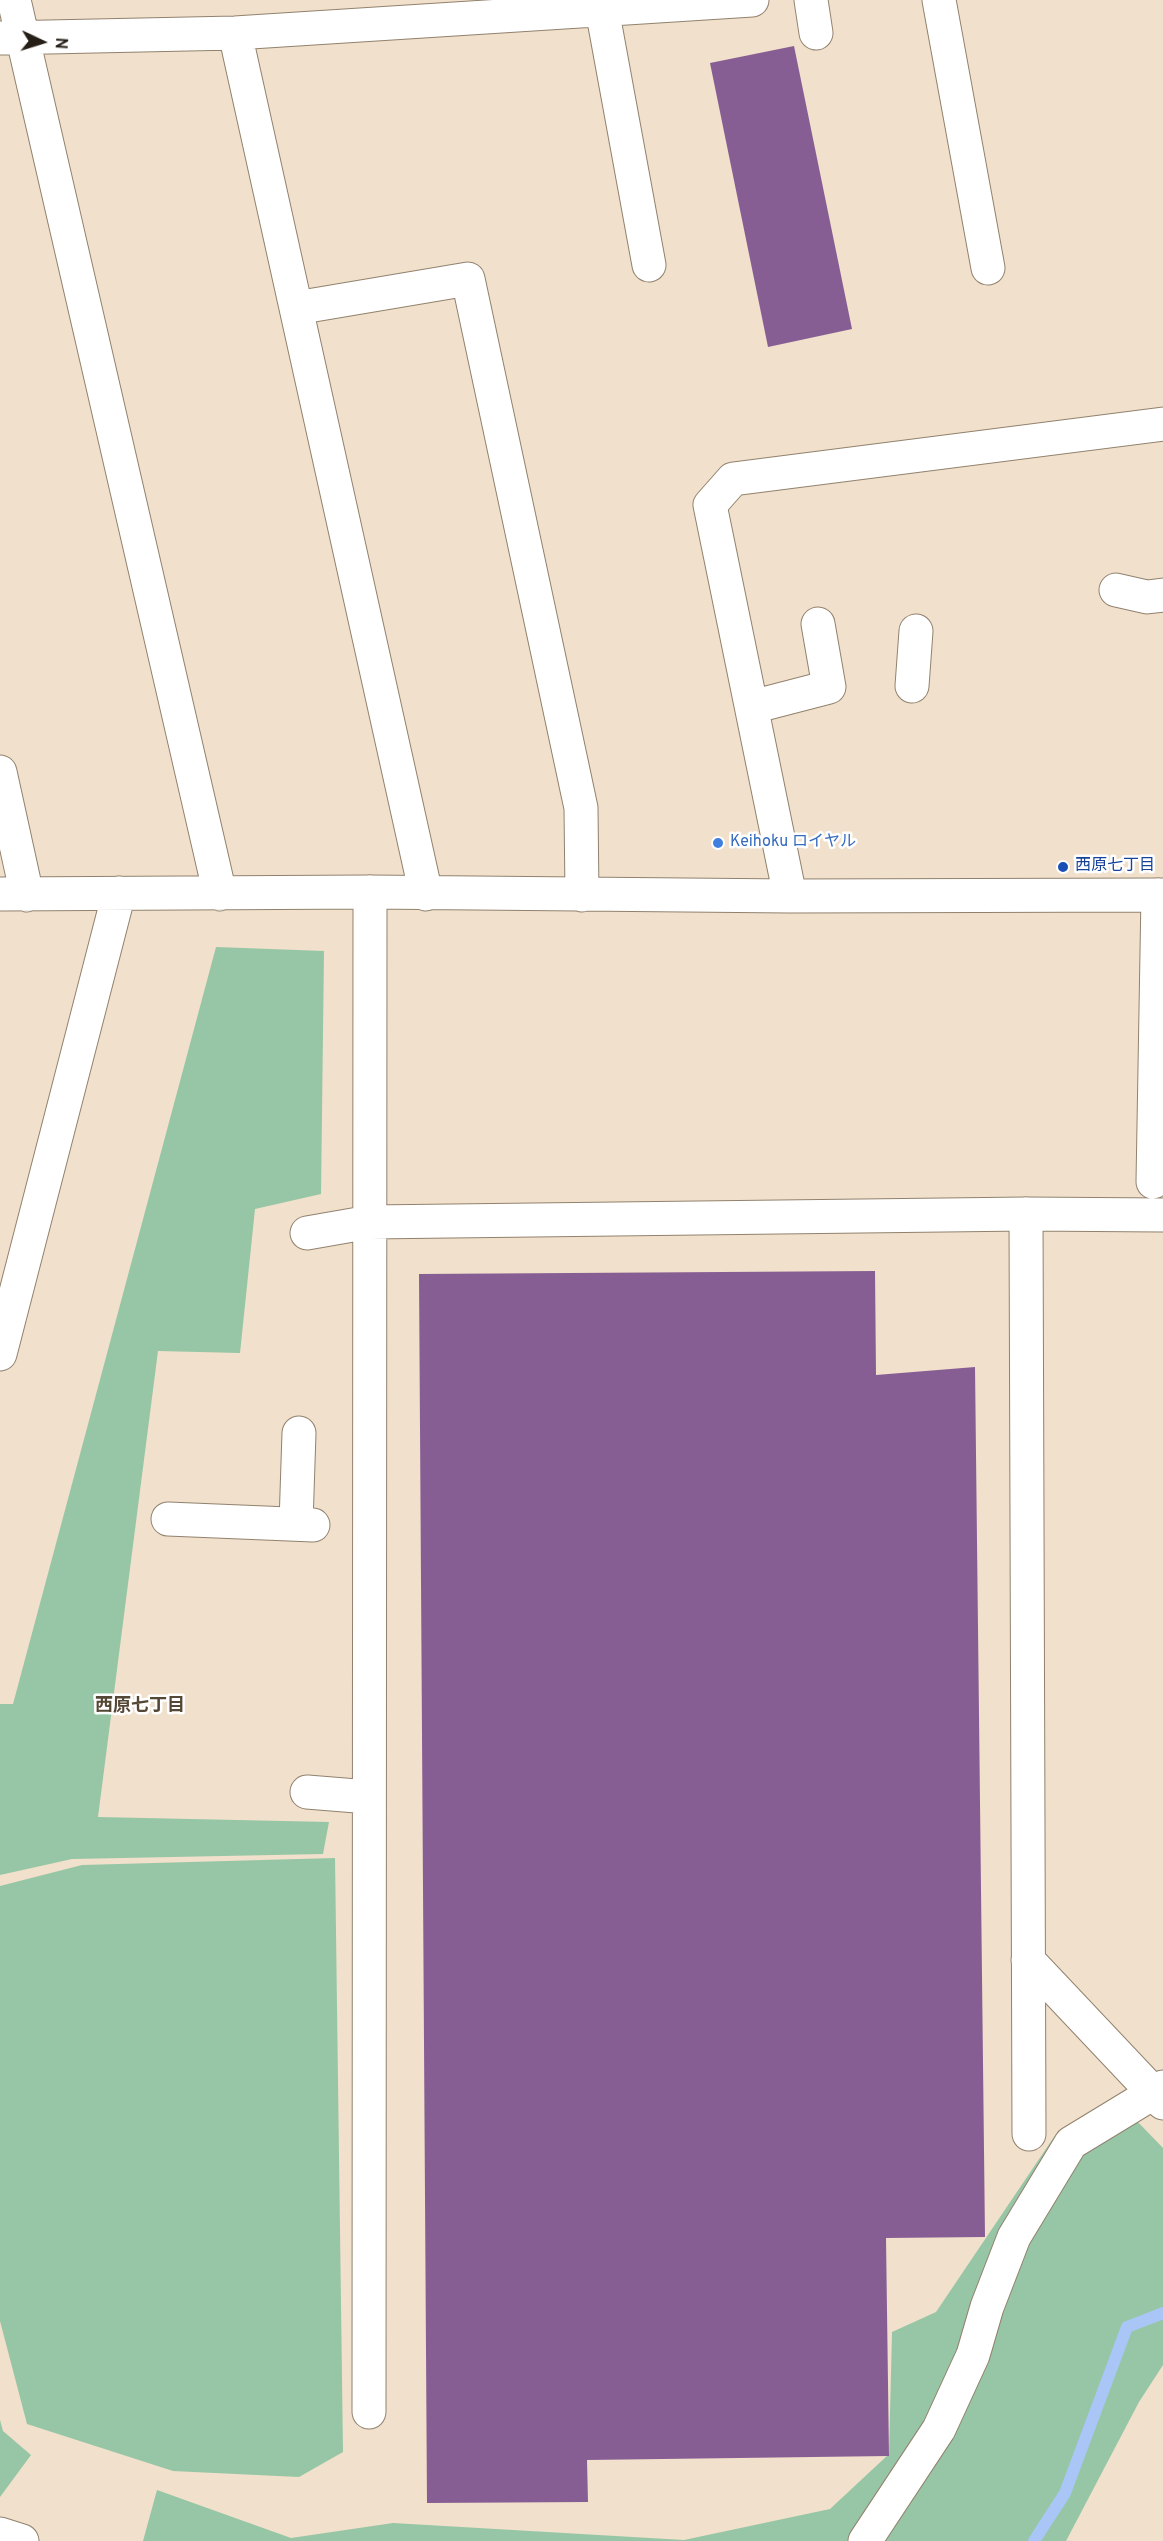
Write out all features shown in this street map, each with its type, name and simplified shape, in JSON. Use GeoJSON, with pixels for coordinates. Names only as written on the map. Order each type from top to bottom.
{"type":"FeatureCollection","features":[{"type":"Feature","properties":{"kind":"street"},"geometry":{"type":"LineString","coordinates":[[14,0],[11,37],[220,894]]}},
{"type":"Feature","properties":{"kind":"street"},"geometry":{"type":"LineString","coordinates":[[11,37],[235,33],[752,0]]}},
{"type":"Feature","properties":{"kind":"street"},"geometry":{"type":"LineString","coordinates":[[811,0],[816,33]]}},
{"type":"Feature","properties":{"kind":"street"},"geometry":{"type":"LineString","coordinates":[[939,0],[988,268]]}},
{"type":"Feature","properties":{"kind":"street"},"geometry":{"type":"LineString","coordinates":[[602,9],[649,265]]}},
{"type":"Feature","properties":{"kind":"street"},"geometry":{"type":"LineString","coordinates":[[235,33],[426,894]]}},
{"type":"Feature","properties":{"kind":"street"},"geometry":{"type":"LineString","coordinates":[[296,308],[468,279],[581,808],[582,895]]}},
{"type":"Feature","properties":{"kind":"street"},"geometry":{"type":"LineString","coordinates":[[790,896],[710,505],[734,479],[1163,424]]}},
{"type":"Feature","properties":{"kind":"street"},"geometry":{"type":"LineString","coordinates":[[1116,590],[1147,597],[1163,595]]}},
{"type":"Feature","properties":{"kind":"street"},"geometry":{"type":"LineString","coordinates":[[752,707],[830,687],[818,624]]}},
{"type":"Feature","properties":{"kind":"street"},"geometry":{"type":"LineString","coordinates":[[912,686],[915,631]]}},
{"type":"Feature","properties":{"kind":"street"},"geometry":{"type":"LineString","coordinates":[[0,772],[14,895],[370,892],[790,896],[1160,895],[1153,1182]]}},
{"type":"Feature","properties":{"kind":"street"},"geometry":{"type":"LineString","coordinates":[[369,2412],[370,892]]}},
{"type":"Feature","properties":{"kind":"street"},"geometry":{"type":"LineString","coordinates":[[0,1354],[119,893]]}},
{"type":"Feature","properties":{"kind":"street"},"geometry":{"type":"LineString","coordinates":[[1026,1214],[1029,2134]]}},
{"type":"Feature","properties":{"kind":"street"},"geometry":{"type":"LineString","coordinates":[[307,1233],[370,1222],[1026,1214],[1163,1215]]}},
{"type":"Feature","properties":{"kind":"street"},"geometry":{"type":"LineString","coordinates":[[168,1519],[305,1524],[299,1432]]}},
{"type":"Feature","properties":{"kind":"street"},"geometry":{"type":"LineString","coordinates":[[307,1792],[369,1797]]}},
{"type":"Feature","properties":{"kind":"street"},"geometry":{"type":"LineString","coordinates":[[865,2541],[939,2429],[974,2355],[987,2307],[1014,2237],[1071,2142],[1160,2095],[1028,1960]]}},
{"type":"Feature","properties":{"kind":"street"},"geometry":{"type":"LineString","coordinates":[[0,2535],[22,2541]]}},
{"type":"Feature","properties":{"kind":"green space"},"geometry":{"type":"Polygon","coordinates":[[[216,947],[324,951],[321,1194],[255,1209],[240,1353],[158,1351],[98,1817],[329,1822],[323,1854],[72,1859],[0,1875],[0,1704],[13,1704],[216,947]]]}},
{"type":"Feature","properties":{"kind":"green space"},"geometry":{"type":"Polygon","coordinates":[[[335,1858],[343,2452],[299,2477],[173,2471],[27,2424],[0,2321],[0,1886],[82,1865],[335,1858]]]}},
{"type":"Feature","properties":{"kind":"green space"},"geometry":{"type":"Polygon","coordinates":[[[1133,2117],[1163,2148],[1163,2365],[1139,2402],[1066,2541],[143,2541],[157,2490],[291,2538],[393,2523],[684,2540],[830,2509],[889,2454],[892,2332],[936,2312],[1056,2134],[1133,2117]]]}},
{"type":"Feature","properties":{"kind":"green space"},"geometry":{"type":"Polygon","coordinates":[[[0,2420],[3,2431],[31,2455],[0,2497],[0,2420]]]}},
{"type":"Feature","properties":{"kind":"building"},"geometry":{"type":"Polygon","coordinates":[[[794,46],[852,329],[768,347],[710,63],[794,46]]]}},
{"type":"Feature","properties":{"kind":"building"},"geometry":{"type":"Polygon","coordinates":[[[875,1271],[876,1375],[975,1367],[985,2237],[886,2238],[889,2456],[587,2460],[588,2502],[427,2503],[419,1274],[875,1271]]]}},
{"type":"Feature","properties":{"kind":"waterway"},"geometry":{"type":"LineString","coordinates":[[1034,2541],[1065,2493],[1127,2327],[1163,2313]]}},
{"type":"Feature","properties":{"kind":"place","name":"Keihoku ロイヤル"},"geometry":{"type":"Point","coordinates":[718,843]}},
{"type":"Feature","properties":{"kind":"place","name":"西原七丁目"},"geometry":{"type":"Point","coordinates":[1063,867]}},
{"type":"Feature","properties":{"kind":"district","name":"西原七丁目"},"geometry":{"type":"Point","coordinates":[140,1707]}}]}
